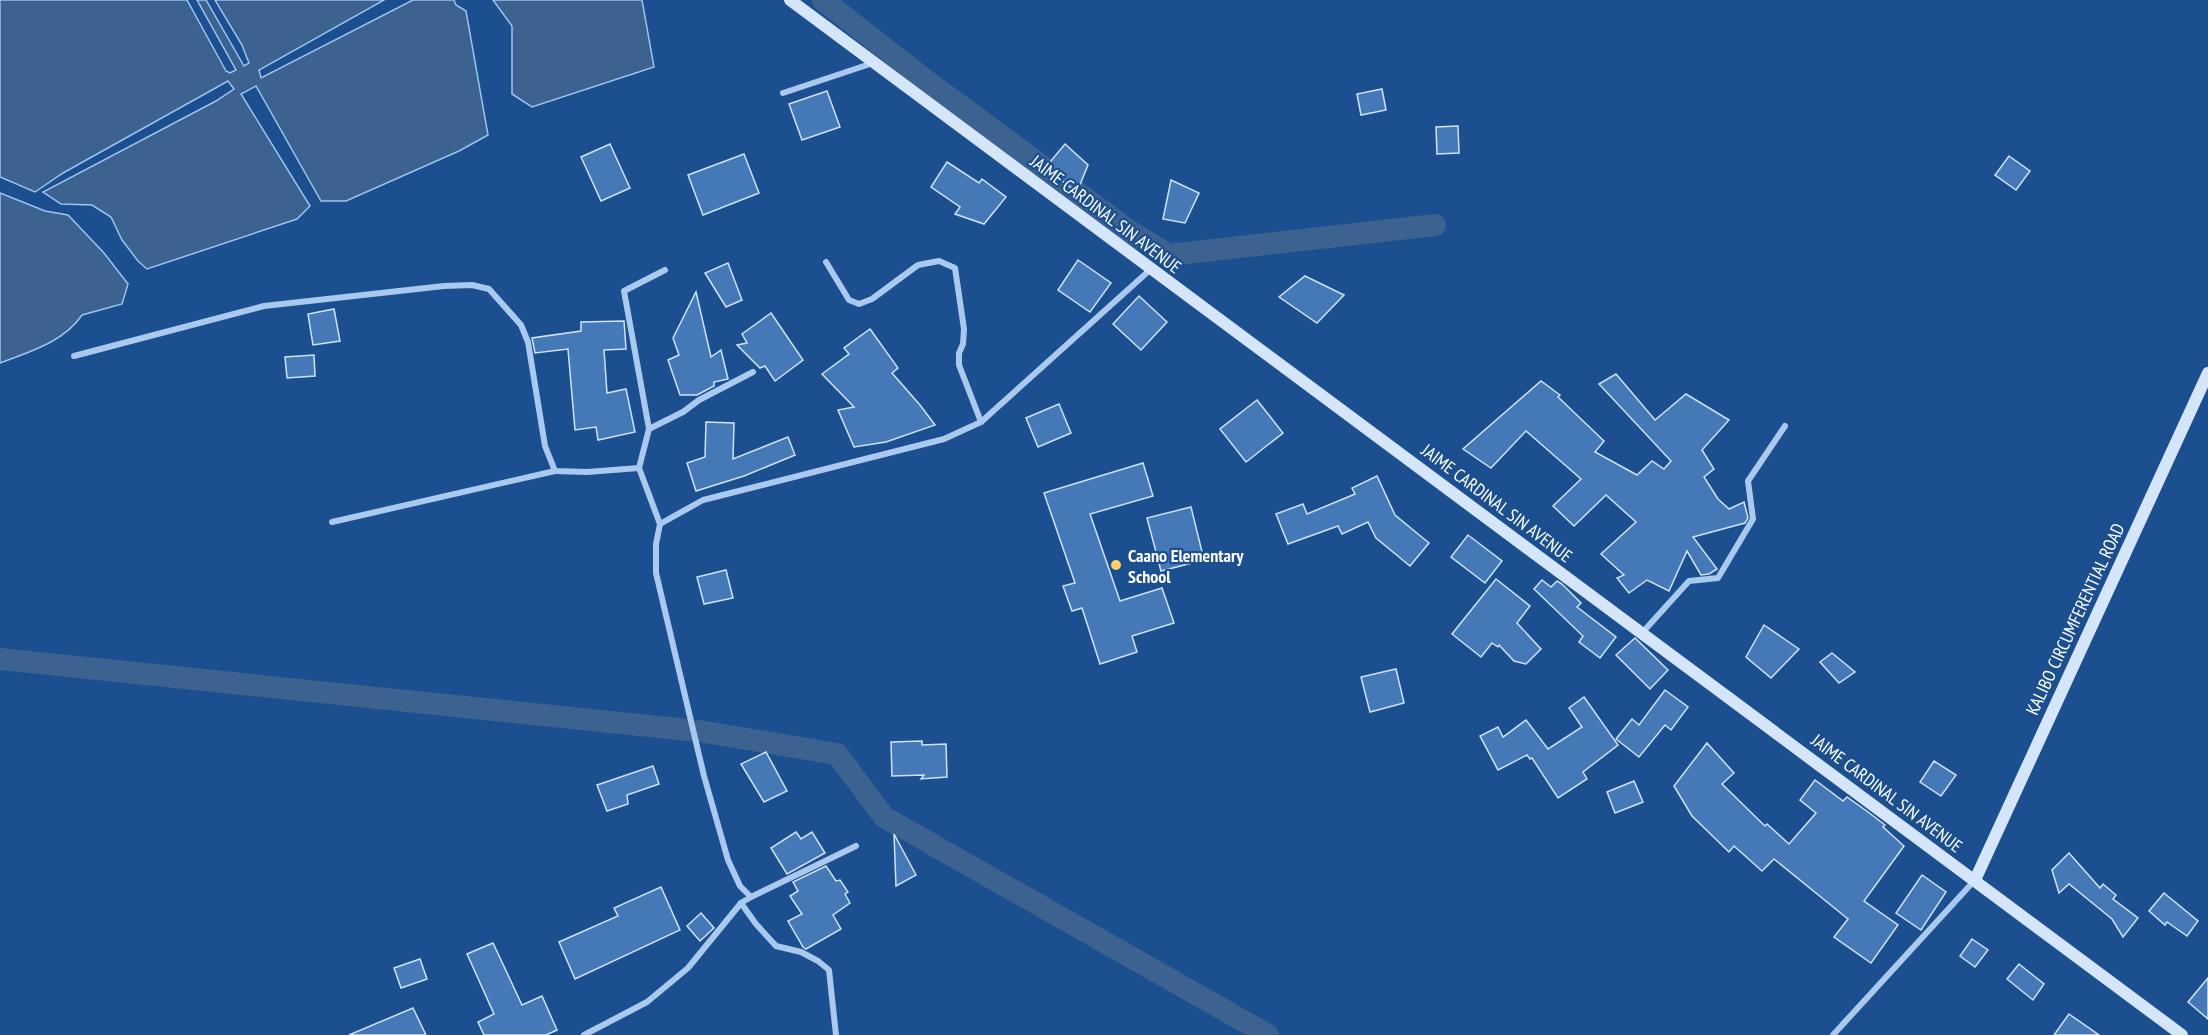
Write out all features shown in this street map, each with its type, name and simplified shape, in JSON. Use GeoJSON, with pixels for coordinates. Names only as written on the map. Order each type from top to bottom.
{"type":"FeatureCollection","features":[{"type":"Feature","properties":{"kind":"main road","name":"JAIME CARDINAL SIN AVENUE"},"geometry":{"type":"LineString","coordinates":[[792,1],[2182,1035]]}},
{"type":"Feature","properties":{"kind":"main road","name":"KALIBO CIRCUMFERENTIAL ROAD"},"geometry":{"type":"LineString","coordinates":[[1975,880],[2208,374]]}},
{"type":"Feature","properties":{"kind":"street"},"geometry":{"type":"LineString","coordinates":[[783,93],[873,63]]}},
{"type":"Feature","properties":{"kind":"street"},"geometry":{"type":"LineString","coordinates":[[826,262],[849,300],[859,304],[872,299],[918,264],[939,261],[955,268],[964,329],[963,344],[958,353],[959,365],[981,422]]}},
{"type":"Feature","properties":{"kind":"street"},"geometry":{"type":"LineString","coordinates":[[660,524],[703,500],[944,439],[981,422],[1151,269]]}},
{"type":"Feature","properties":{"kind":"street"},"geometry":{"type":"LineString","coordinates":[[665,270],[624,291],[649,429],[639,468],[660,524],[656,544],[656,573],[704,776],[728,860],[740,886],[751,897]]}},
{"type":"Feature","properties":{"kind":"street"},"geometry":{"type":"LineString","coordinates":[[74,356],[264,306],[444,286],[472,285],[489,289],[521,325],[528,342],[545,446],[555,471]]}},
{"type":"Feature","properties":{"kind":"street"},"geometry":{"type":"LineString","coordinates":[[649,429],[753,372]]}},
{"type":"Feature","properties":{"kind":"street"},"geometry":{"type":"LineString","coordinates":[[1642,633],[1689,581],[1718,578],[1753,519],[1748,481],[1785,426]]}},
{"type":"Feature","properties":{"kind":"street"},"geometry":{"type":"LineString","coordinates":[[332,522],[555,471],[587,472],[639,468]]}},
{"type":"Feature","properties":{"kind":"street"},"geometry":{"type":"LineString","coordinates":[[584,1035],[647,1002],[688,968],[741,903],[856,846]]}},
{"type":"Feature","properties":{"kind":"street"},"geometry":{"type":"LineString","coordinates":[[1833,1035],[1975,880]]}},
{"type":"Feature","properties":{"kind":"street"},"geometry":{"type":"LineString","coordinates":[[741,903],[776,946],[801,952],[829,970],[836,1035]]}},
{"type":"Feature","properties":{"kind":"water"},"geometry":{"type":"Polygon","coordinates":[[[0,0],[187,0],[226,71],[230,73],[236,70],[197,0],[206,0],[244,66],[249,63],[242,45],[215,0],[384,0],[259,70],[261,78],[413,0],[454,0],[456,5],[466,11],[488,135],[459,151],[346,201],[321,201],[256,86],[241,94],[310,206],[297,219],[147,269],[122,240],[111,217],[92,205],[61,204],[43,192],[216,101],[234,89],[228,81],[63,173],[35,192],[0,177],[0,0]]]}},
{"type":"Feature","properties":{"kind":"water"},"geometry":{"type":"Polygon","coordinates":[[[493,0],[642,0],[654,67],[532,107],[512,94],[512,26],[493,0]]]}},
{"type":"Feature","properties":{"kind":"water"},"geometry":{"type":"Polygon","coordinates":[[[0,193],[45,211],[68,215],[104,253],[128,284],[122,304],[82,315],[56,339],[0,363],[0,193]]]}},
{"type":"Feature","properties":{"kind":"building"},"geometry":{"type":"Polygon","coordinates":[[[1382,89],[1386,110],[1361,115],[1357,94],[1382,89]]]}},
{"type":"Feature","properties":{"kind":"building"},"geometry":{"type":"Polygon","coordinates":[[[827,91],[840,127],[802,140],[789,104],[827,91]]]}},
{"type":"Feature","properties":{"kind":"building"},"geometry":{"type":"Polygon","coordinates":[[[1458,126],[1459,153],[1437,154],[1436,127],[1458,126]]]}},
{"type":"Feature","properties":{"kind":"building"},"geometry":{"type":"Polygon","coordinates":[[[610,144],[630,188],[601,201],[581,157],[610,144]]]}},
{"type":"Feature","properties":{"kind":"building"},"geometry":{"type":"Polygon","coordinates":[[[1065,144],[1088,165],[1077,192],[1045,168],[1065,144]]]}},
{"type":"Feature","properties":{"kind":"building"},"geometry":{"type":"Polygon","coordinates":[[[744,154],[759,193],[703,215],[688,175],[744,154]]]}},
{"type":"Feature","properties":{"kind":"building"},"geometry":{"type":"Polygon","coordinates":[[[2009,156],[2030,171],[2016,190],[1995,175],[2009,156]]]}},
{"type":"Feature","properties":{"kind":"building"},"geometry":{"type":"Polygon","coordinates":[[[947,162],[979,183],[982,179],[1006,197],[984,224],[955,214],[960,207],[931,187],[947,162]]]}},
{"type":"Feature","properties":{"kind":"building"},"geometry":{"type":"Polygon","coordinates":[[[1171,180],[1199,193],[1185,223],[1163,219],[1171,180]]]}},
{"type":"Feature","properties":{"kind":"building"},"geometry":{"type":"Polygon","coordinates":[[[1078,260],[1111,283],[1090,312],[1058,290],[1078,260]]]}},
{"type":"Feature","properties":{"kind":"building"},"geometry":{"type":"Polygon","coordinates":[[[728,263],[742,300],[726,307],[705,273],[728,263]]]}},
{"type":"Feature","properties":{"kind":"building"},"geometry":{"type":"Polygon","coordinates":[[[1305,276],[1344,295],[1317,323],[1279,297],[1305,276]]]}},
{"type":"Feature","properties":{"kind":"building"},"geometry":{"type":"Polygon","coordinates":[[[696,292],[711,357],[721,350],[728,379],[714,382],[714,386],[697,395],[680,395],[668,360],[679,355],[673,338],[696,292]]]}},
{"type":"Feature","properties":{"kind":"building"},"geometry":{"type":"Polygon","coordinates":[[[1139,296],[1167,322],[1141,350],[1113,324],[1139,296]]]}},
{"type":"Feature","properties":{"kind":"building"},"geometry":{"type":"Polygon","coordinates":[[[334,309],[340,341],[313,345],[308,314],[334,309]]]}},
{"type":"Feature","properties":{"kind":"building"},"geometry":{"type":"Polygon","coordinates":[[[771,313],[803,360],[775,381],[765,366],[760,368],[737,345],[747,343],[742,334],[771,313]]]}},
{"type":"Feature","properties":{"kind":"building"},"geometry":{"type":"Polygon","coordinates":[[[624,321],[626,349],[604,350],[607,393],[626,389],[635,432],[598,440],[596,427],[575,430],[568,349],[535,353],[532,338],[581,331],[581,322],[624,321]]]}},
{"type":"Feature","properties":{"kind":"building"},"geometry":{"type":"Polygon","coordinates":[[[870,329],[898,368],[892,373],[935,425],[886,442],[854,447],[838,410],[854,407],[822,374],[849,354],[844,348],[870,329]]]}},
{"type":"Feature","properties":{"kind":"building"},"geometry":{"type":"Polygon","coordinates":[[[314,355],[315,376],[287,378],[285,357],[314,355]]]}},
{"type":"Feature","properties":{"kind":"building"},"geometry":{"type":"Polygon","coordinates":[[[1616,374],[1655,420],[1686,394],[1729,420],[1702,450],[1714,469],[1704,477],[1718,499],[1729,509],[1744,502],[1748,518],[1745,523],[1693,537],[1717,569],[1709,574],[1701,575],[1687,551],[1669,591],[1647,580],[1629,593],[1617,578],[1624,575],[1601,554],[1636,522],[1606,495],[1574,526],[1553,506],[1581,479],[1526,431],[1491,468],[1463,449],[1541,381],[1560,395],[1558,397],[1604,441],[1595,452],[1637,475],[1652,461],[1664,469],[1671,461],[1599,384],[1616,374]]]}},
{"type":"Feature","properties":{"kind":"building"},"geometry":{"type":"Polygon","coordinates":[[[1257,400],[1283,433],[1246,462],[1220,429],[1257,400]]]}},
{"type":"Feature","properties":{"kind":"building"},"geometry":{"type":"Polygon","coordinates":[[[1059,404],[1071,433],[1038,447],[1026,418],[1059,404]]]}},
{"type":"Feature","properties":{"kind":"building"},"geometry":{"type":"Polygon","coordinates":[[[706,422],[734,423],[733,459],[788,437],[795,455],[744,476],[696,491],[687,463],[705,457],[706,422]]]}},
{"type":"Feature","properties":{"kind":"building"},"geometry":{"type":"Polygon","coordinates":[[[1143,463],[1153,496],[1090,514],[1120,601],[1162,588],[1174,623],[1132,636],[1137,652],[1100,664],[1082,608],[1072,611],[1063,586],[1075,583],[1044,493],[1143,463]]]}},
{"type":"Feature","properties":{"kind":"building"},"geometry":{"type":"Polygon","coordinates":[[[1377,476],[1395,515],[1429,543],[1410,566],[1376,538],[1368,522],[1342,534],[1338,526],[1288,544],[1276,514],[1303,504],[1307,514],[1355,494],[1352,488],[1377,476]]]}},
{"type":"Feature","properties":{"kind":"building"},"geometry":{"type":"Polygon","coordinates":[[[1191,507],[1204,560],[1161,571],[1147,518],[1191,507]]]}},
{"type":"Feature","properties":{"kind":"building"},"geometry":{"type":"Polygon","coordinates":[[[1468,535],[1502,561],[1485,583],[1451,557],[1468,535]]]}},
{"type":"Feature","properties":{"kind":"building"},"geometry":{"type":"Polygon","coordinates":[[[726,570],[733,598],[704,604],[697,577],[726,570]]]}},
{"type":"Feature","properties":{"kind":"building"},"geometry":{"type":"Polygon","coordinates":[[[1496,579],[1530,606],[1517,623],[1541,649],[1526,664],[1514,661],[1499,645],[1498,647],[1492,643],[1481,657],[1452,634],[1496,579]]]}},
{"type":"Feature","properties":{"kind":"building"},"geometry":{"type":"Polygon","coordinates":[[[1542,580],[1551,587],[1557,581],[1562,584],[1581,603],[1577,607],[1616,637],[1600,658],[1579,642],[1583,636],[1534,589],[1542,580]]]}},
{"type":"Feature","properties":{"kind":"building"},"geometry":{"type":"Polygon","coordinates":[[[1764,625],[1799,649],[1771,678],[1746,657],[1764,625]]]}},
{"type":"Feature","properties":{"kind":"building"},"geometry":{"type":"Polygon","coordinates":[[[1635,638],[1668,670],[1650,689],[1616,655],[1635,638]]]}},
{"type":"Feature","properties":{"kind":"building"},"geometry":{"type":"Polygon","coordinates":[[[1832,653],[1855,672],[1839,683],[1820,662],[1832,653]]]}},
{"type":"Feature","properties":{"kind":"building"},"geometry":{"type":"Polygon","coordinates":[[[1396,669],[1404,703],[1370,712],[1361,677],[1396,669]]]}},
{"type":"Feature","properties":{"kind":"building"},"geometry":{"type":"Polygon","coordinates":[[[1665,690],[1688,707],[1671,730],[1665,725],[1639,757],[1616,739],[1632,719],[1639,725],[1665,690]]]}},
{"type":"Feature","properties":{"kind":"building"},"geometry":{"type":"Polygon","coordinates":[[[1584,697],[1618,745],[1583,772],[1587,779],[1558,798],[1532,758],[1530,759],[1527,755],[1498,770],[1480,736],[1498,727],[1503,737],[1526,720],[1548,749],[1582,727],[1569,708],[1584,697]]]}},
{"type":"Feature","properties":{"kind":"building"},"geometry":{"type":"Polygon","coordinates":[[[922,741],[922,745],[946,744],[947,777],[921,779],[924,775],[892,776],[891,742],[922,741]]]}},
{"type":"Feature","properties":{"kind":"building"},"geometry":{"type":"Polygon","coordinates":[[[1707,743],[1734,773],[1722,784],[1765,826],[1767,824],[1789,844],[1816,813],[1800,800],[1815,780],[1843,801],[1847,797],[1868,812],[1885,825],[1883,827],[1904,846],[1864,901],[1898,925],[1871,963],[1834,937],[1848,919],[1774,859],[1762,871],[1734,846],[1729,852],[1692,816],[1674,786],[1707,743]]]}},
{"type":"Feature","properties":{"kind":"building"},"geometry":{"type":"Polygon","coordinates":[[[766,752],[787,791],[764,802],[741,764],[766,752]]]}},
{"type":"Feature","properties":{"kind":"building"},"geometry":{"type":"Polygon","coordinates":[[[1934,761],[1956,775],[1941,796],[1920,782],[1934,761]]]}},
{"type":"Feature","properties":{"kind":"building"},"geometry":{"type":"Polygon","coordinates":[[[653,766],[659,784],[627,795],[628,804],[607,811],[597,785],[653,766]]]}},
{"type":"Feature","properties":{"kind":"building"},"geometry":{"type":"Polygon","coordinates":[[[1634,781],[1643,802],[1615,813],[1607,792],[1634,781]]]}},
{"type":"Feature","properties":{"kind":"building"},"geometry":{"type":"Polygon","coordinates":[[[796,832],[801,839],[812,832],[825,853],[787,874],[771,848],[796,832]]]}},
{"type":"Feature","properties":{"kind":"building"},"geometry":{"type":"Polygon","coordinates":[[[894,834],[916,875],[896,886],[894,834]]]}},
{"type":"Feature","properties":{"kind":"building"},"geometry":{"type":"Polygon","coordinates":[[[2069,853],[2100,888],[2103,884],[2116,895],[2113,899],[2138,918],[2123,937],[2112,919],[2069,884],[2059,893],[2052,870],[2069,853]]]}},
{"type":"Feature","properties":{"kind":"building"},"geometry":{"type":"Polygon","coordinates":[[[826,866],[836,881],[840,880],[848,892],[845,894],[850,903],[833,915],[841,929],[806,949],[788,921],[802,914],[790,896],[798,891],[793,882],[826,866]]]}},
{"type":"Feature","properties":{"kind":"building"},"geometry":{"type":"Polygon","coordinates":[[[1922,875],[1946,892],[1921,930],[1896,913],[1922,875]]]}},
{"type":"Feature","properties":{"kind":"building"},"geometry":{"type":"Polygon","coordinates":[[[661,887],[680,930],[575,979],[559,942],[618,916],[614,908],[661,887]]]}},
{"type":"Feature","properties":{"kind":"building"},"geometry":{"type":"Polygon","coordinates":[[[2164,893],[2198,921],[2187,936],[2167,922],[2165,925],[2149,911],[2164,893]]]}},
{"type":"Feature","properties":{"kind":"building"},"geometry":{"type":"Polygon","coordinates":[[[701,913],[714,928],[700,941],[687,926],[701,913]]]}},
{"type":"Feature","properties":{"kind":"building"},"geometry":{"type":"Polygon","coordinates":[[[1972,939],[1988,950],[1975,967],[1960,956],[1972,939]]]}},
{"type":"Feature","properties":{"kind":"building"},"geometry":{"type":"Polygon","coordinates":[[[493,943],[522,1005],[542,996],[557,1030],[546,1035],[484,1035],[478,1022],[494,1014],[467,954],[493,943]]]}},
{"type":"Feature","properties":{"kind":"building"},"geometry":{"type":"Polygon","coordinates":[[[420,959],[427,979],[401,988],[394,968],[420,959]]]}},
{"type":"Feature","properties":{"kind":"building"},"geometry":{"type":"Polygon","coordinates":[[[2019,964],[2044,984],[2033,1000],[2007,979],[2019,964]]]}},
{"type":"Feature","properties":{"kind":"building"},"geometry":{"type":"Polygon","coordinates":[[[2208,978],[2208,1019],[2188,1002],[2208,978]]]}},
{"type":"Feature","properties":{"kind":"building"},"geometry":{"type":"Polygon","coordinates":[[[413,1008],[426,1035],[349,1035],[413,1008]]]}},
{"type":"Feature","properties":{"kind":"building"},"geometry":{"type":"Polygon","coordinates":[[[2069,1014],[2099,1035],[2054,1035],[2069,1014]]]}},
{"type":"Feature","properties":{"kind":"waterway"},"geometry":{"type":"LineString","coordinates":[[823,0],[923,78],[1131,232],[1169,255],[1435,225]]}},
{"type":"Feature","properties":{"kind":"waterway"},"geometry":{"type":"LineString","coordinates":[[0,659],[688,730]]}},
{"type":"Feature","properties":{"kind":"waterway"},"geometry":{"type":"LineString","coordinates":[[699,731],[837,754],[884,817],[1268,1035]]}},
{"type":"Feature","properties":{"kind":"place","name":"Caano Elementary School"},"geometry":{"type":"Point","coordinates":[1116,565]}}]}
